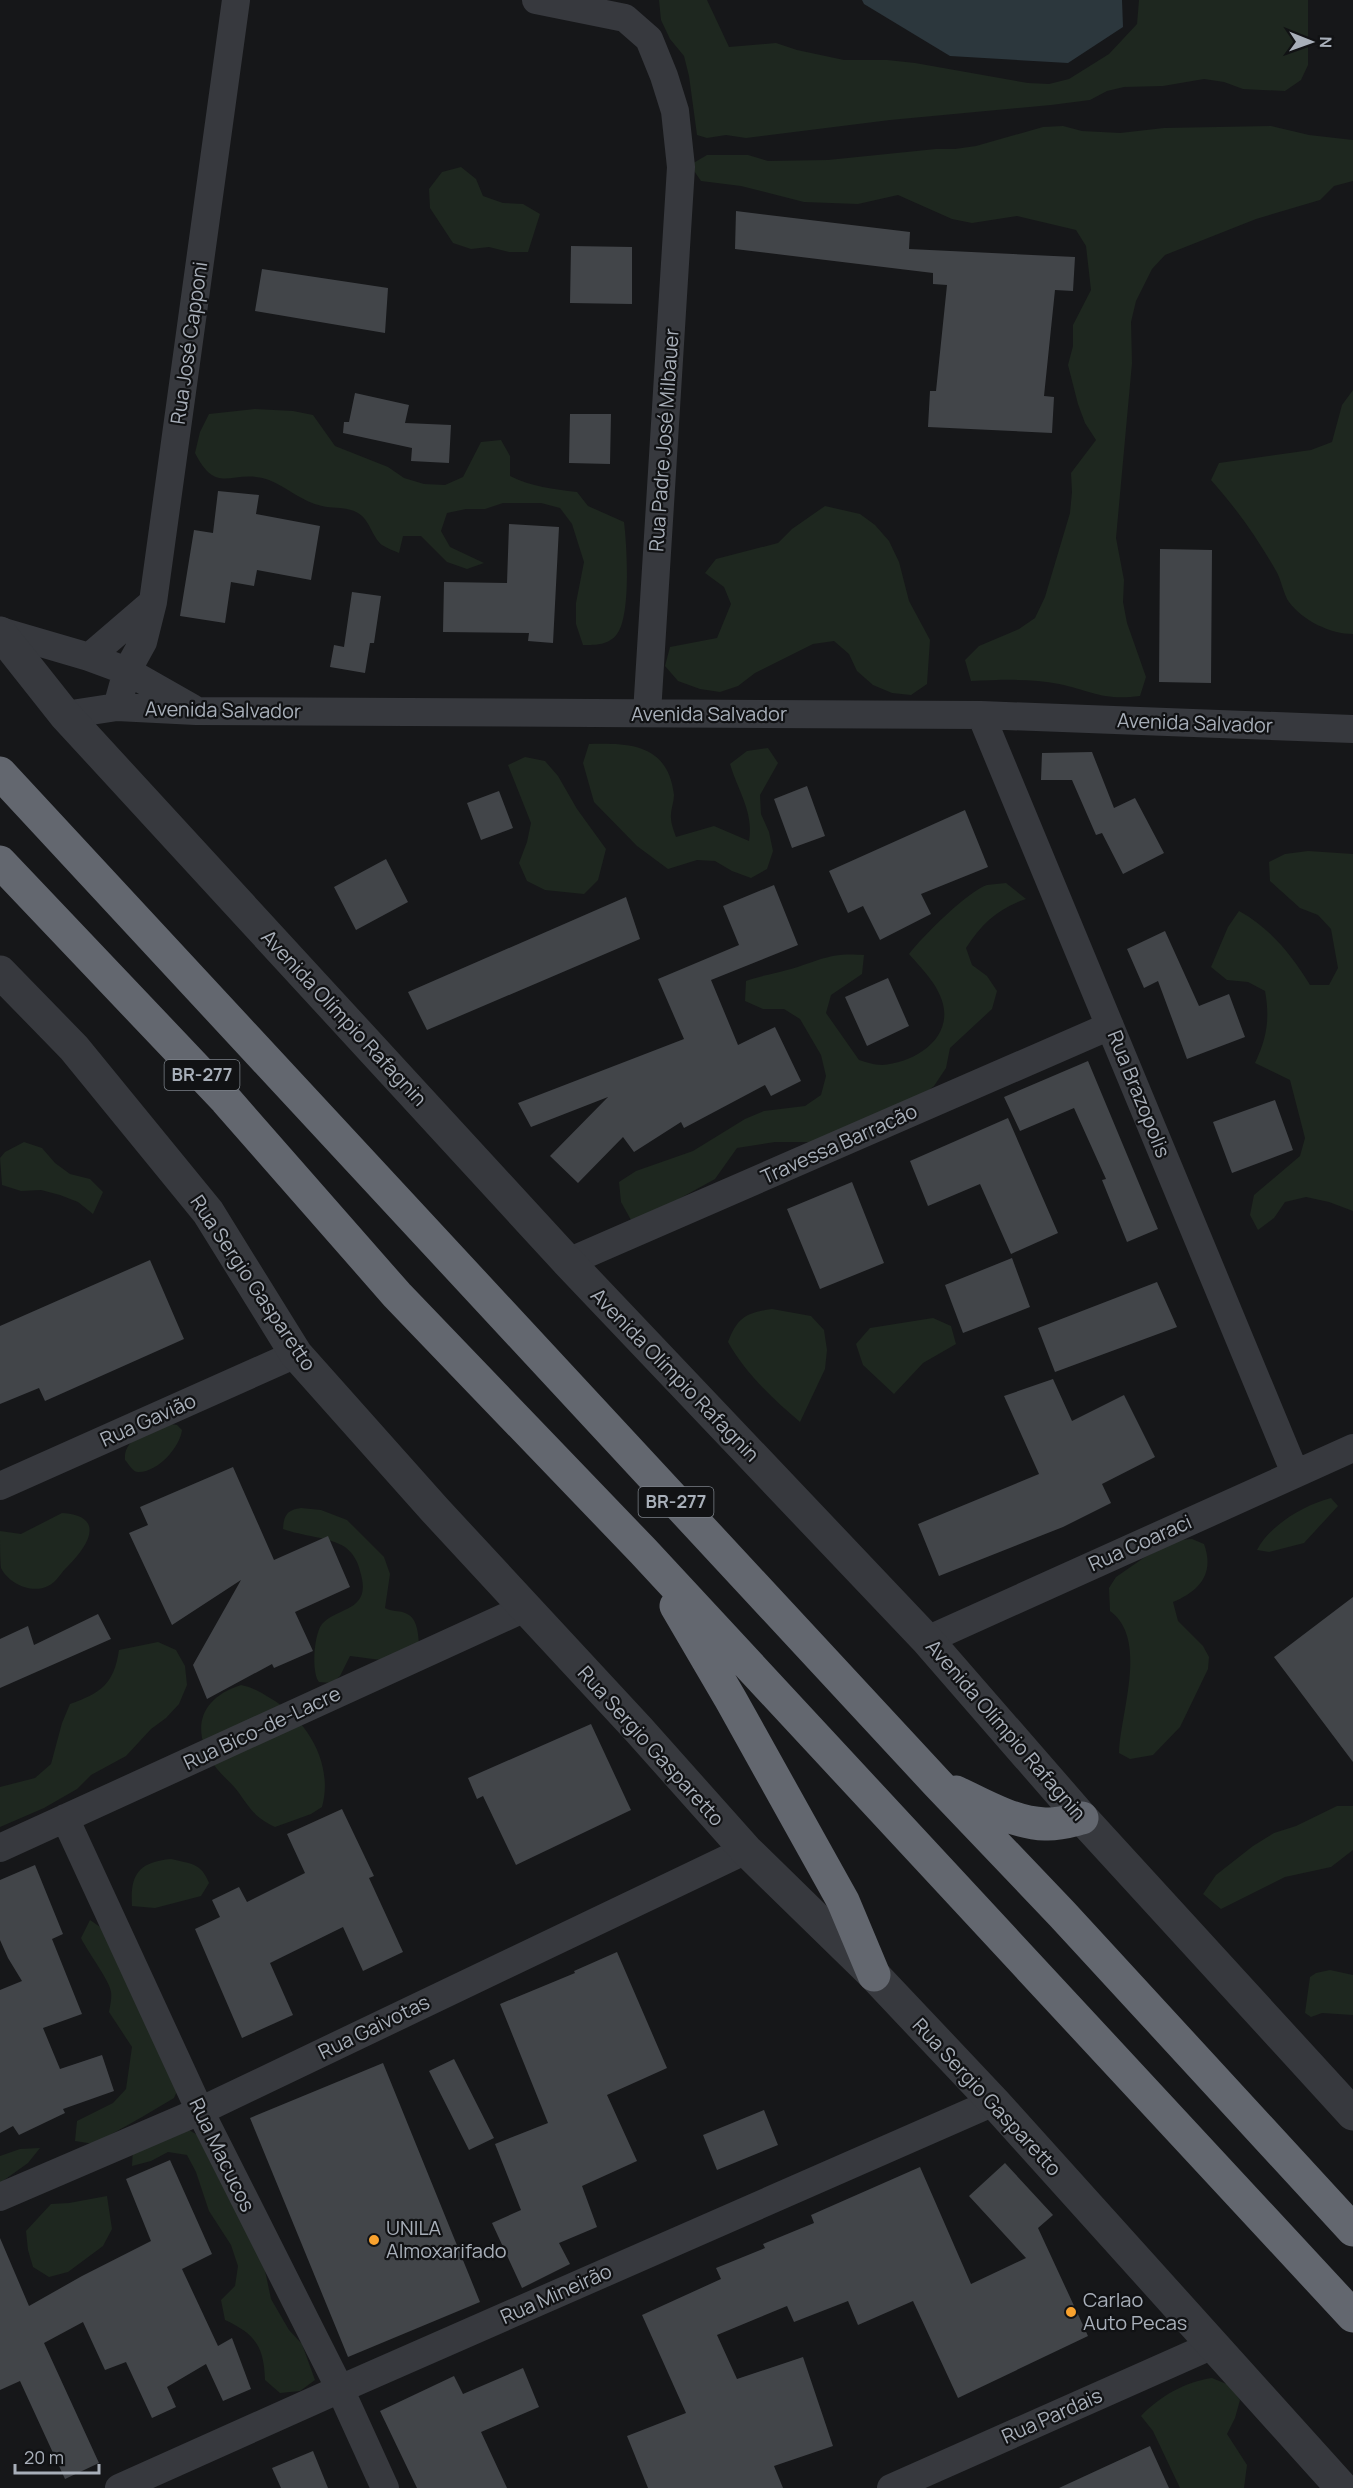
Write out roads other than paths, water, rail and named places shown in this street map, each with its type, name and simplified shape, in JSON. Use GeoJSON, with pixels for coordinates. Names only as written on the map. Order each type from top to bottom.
{"type":"FeatureCollection","features":[{"type":"Feature","properties":{"kind":"highway","name":"BR-277"},"geometry":{"type":"LineString","coordinates":[[0,773],[1353,2230]]}},
{"type":"Feature","properties":{"kind":"highway","name":"BR-277"},"geometry":{"type":"LineString","coordinates":[[0,862],[226,1101],[397,1294],[643,1551],[1353,2316]]}},
{"type":"Feature","properties":{"kind":"highway"},"geometry":{"type":"LineString","coordinates":[[643,1551],[731,1700],[843,1901],[874,1975]]}},
{"type":"Feature","properties":{"kind":"highway"},"geometry":{"type":"LineString","coordinates":[[938,1784],[1003,1814],[1042,1824],[1058,1824],[1082,1818]]}},
{"type":"Feature","properties":{"kind":"street","name":"Rua José Capponi"},"geometry":{"type":"LineString","coordinates":[[117,708],[127,671],[142,642],[153,602],[236,0]]}},
{"type":"Feature","properties":{"kind":"street","name":"Rua Padre José Milbauer"},"geometry":{"type":"LineString","coordinates":[[536,0],[625,18],[649,39],[675,111],[681,167],[647,713]]}},
{"type":"Feature","properties":{"kind":"street"},"geometry":{"type":"LineString","coordinates":[[89,657],[153,602]]}},
{"type":"Feature","properties":{"kind":"street"},"geometry":{"type":"LineString","coordinates":[[0,632],[89,657],[127,671],[196,711]]}},
{"type":"Feature","properties":{"kind":"street","name":"Avenida Olímpio Rafagnin"},"geometry":{"type":"LineString","coordinates":[[0,632],[65,715],[568,1262],[927,1640],[1082,1818],[1353,2114]]}},
{"type":"Feature","properties":{"kind":"street","name":"Avenida Salvador"},"geometry":{"type":"LineString","coordinates":[[65,715],[117,708],[196,711],[981,715],[1353,729]]}},
{"type":"Feature","properties":{"kind":"street","name":"Rua Brazopolis"},"geometry":{"type":"LineString","coordinates":[[981,715],[1295,1473]]}},
{"type":"Feature","properties":{"kind":"street","name":"Rua Sergio Gasparetto"},"geometry":{"type":"LineString","coordinates":[[0,972],[74,1048],[208,1212],[296,1354],[746,1850],[874,1975],[994,2102],[1341,2488]]}},
{"type":"Feature","properties":{"kind":"street","name":"Travessa Barracão"},"geometry":{"type":"LineString","coordinates":[[568,1262],[1110,1026]]}},
{"type":"Feature","properties":{"kind":"street","name":"Rua Gavião"},"geometry":{"type":"LineString","coordinates":[[0,1486],[296,1354]]}},
{"type":"Feature","properties":{"kind":"street","name":"Rua Coaraci"},"geometry":{"type":"LineString","coordinates":[[927,1640],[1353,1448]]}},
{"type":"Feature","properties":{"kind":"street","name":"Rua Bico-de-Lacre"},"geometry":{"type":"LineString","coordinates":[[0,1848],[525,1608]]}},
{"type":"Feature","properties":{"kind":"street","name":"Rua Macucos"},"geometry":{"type":"LineString","coordinates":[[65,1818],[200,2111],[340,2389],[385,2488]]}},
{"type":"Feature","properties":{"kind":"street","name":"Rua Gaivotas"},"geometry":{"type":"LineString","coordinates":[[0,2198],[200,2111],[746,1850]]}},
{"type":"Feature","properties":{"kind":"street","name":"Rua Mineirão"},"geometry":{"type":"LineString","coordinates":[[119,2488],[994,2102]]}},
{"type":"Feature","properties":{"kind":"street","name":"Rua Pardais"},"geometry":{"type":"LineString","coordinates":[[891,2488],[1213,2345]]}},
{"type":"Feature","properties":{"kind":"place","name":"UNILA Almoxarifado"},"geometry":{"type":"Point","coordinates":[374,2240]}},
{"type":"Feature","properties":{"kind":"place","name":"Carlao Auto Pecas"},"geometry":{"type":"Point","coordinates":[1071,2312]}}]}
